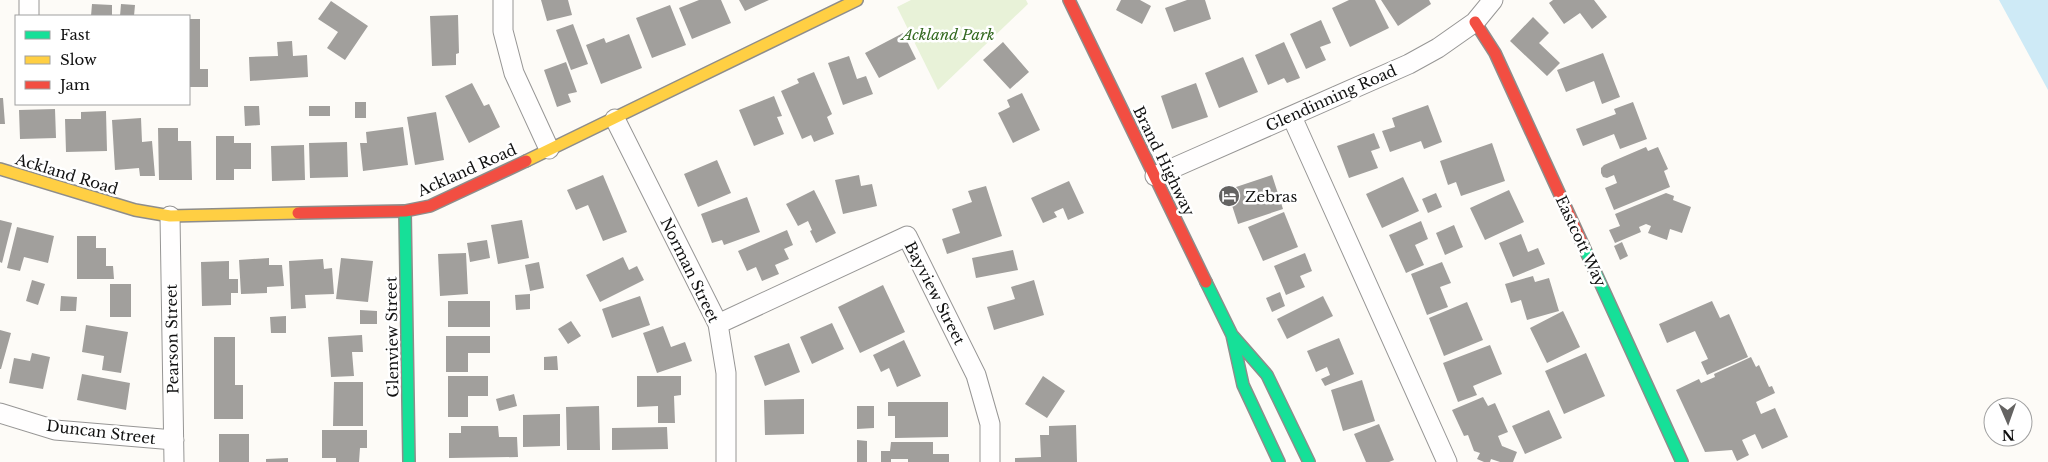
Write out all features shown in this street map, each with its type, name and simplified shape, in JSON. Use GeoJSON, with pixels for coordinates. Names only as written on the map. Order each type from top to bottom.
{"type":"FeatureCollection","features":[{"type":"Feature","properties":{"kind":"main road","name":"Ackland Road"},"geometry":{"type":"LineString","coordinates":[[0,168],[135,210],[170,216],[404,211],[430,206],[615,118],[823,7],[857,0]]}},
{"type":"Feature","properties":{"kind":"main road","name":"Brand Highway"},"geometry":{"type":"LineString","coordinates":[[1069,0],[1232,335],[1243,385],[1278,462]]}},
{"type":"Feature","properties":{"kind":"main road","name":"Eastcott Way"},"geometry":{"type":"LineString","coordinates":[[1475,22],[1495,53],[1682,462]]}},
{"type":"Feature","properties":{"kind":"main road","name":"Glenview Street"},"geometry":{"type":"LineString","coordinates":[[404,211],[409,462]]}},
{"type":"Feature","properties":{"kind":"main road","name":"Brand Highway"},"geometry":{"type":"LineString","coordinates":[[1232,335],[1267,375],[1309,462]]}},
{"type":"Feature","properties":{"kind":"street"},"geometry":{"type":"LineString","coordinates":[[28,0],[29,15]]}},
{"type":"Feature","properties":{"kind":"street"},"geometry":{"type":"LineString","coordinates":[[503,0],[503,31],[514,73],[549,149]]}},
{"type":"Feature","properties":{"kind":"street","name":"Glendinning Road"},"geometry":{"type":"LineString","coordinates":[[1155,176],[1408,64],[1438,48],[1475,22],[1493,0]]}},
{"type":"Feature","properties":{"kind":"street"},"geometry":{"type":"LineString","coordinates":[[1292,116],[1447,462]]}},
{"type":"Feature","properties":{"kind":"street","name":"Norman Street"},"geometry":{"type":"LineString","coordinates":[[615,118],[718,324],[726,373],[726,462]]}},
{"type":"Feature","properties":{"kind":"street","name":"Pearson Street"},"geometry":{"type":"LineString","coordinates":[[170,216],[174,462]]}},
{"type":"Feature","properties":{"kind":"street","name":"Bayview Street"},"geometry":{"type":"LineString","coordinates":[[718,324],[907,236],[976,375],[990,424],[990,462]]}},
{"type":"Feature","properties":{"kind":"street","name":"Duncan Street"},"geometry":{"type":"LineString","coordinates":[[0,413],[56,430],[174,440]]}},
{"type":"Feature","properties":{"kind":"green space","name":"Ackland Park"},"geometry":{"type":"Polygon","coordinates":[[[911,0],[1026,0],[1028,4],[938,90],[897,7],[911,0]]]}},
{"type":"Feature","properties":{"kind":"water"},"geometry":{"type":"Polygon","coordinates":[[[1999,0],[2048,0],[2048,90],[1999,0]]]}},
{"type":"Feature","properties":{"kind":"building"},"geometry":{"type":"Polygon","coordinates":[[[541,0],[568,0],[572,15],[547,21],[541,0]]]}},
{"type":"Feature","properties":{"kind":"building"},"geometry":{"type":"Polygon","coordinates":[[[699,0],[721,0],[731,23],[692,39],[679,8],[699,0]]]}},
{"type":"Feature","properties":{"kind":"building"},"geometry":{"type":"Polygon","coordinates":[[[739,0],[769,0],[745,11],[739,0]]]}},
{"type":"Feature","properties":{"kind":"building"},"geometry":{"type":"Polygon","coordinates":[[[1121,0],[1140,0],[1151,6],[1142,24],[1116,10],[1121,0]]]}},
{"type":"Feature","properties":{"kind":"building"},"geometry":{"type":"Polygon","coordinates":[[[1187,0],[1205,0],[1211,19],[1174,32],[1165,8],[1187,0]]]}},
{"type":"Feature","properties":{"kind":"building"},"geometry":{"type":"Polygon","coordinates":[[[1349,0],[1375,0],[1389,28],[1350,47],[1332,8],[1349,0]]]}},
{"type":"Feature","properties":{"kind":"building"},"geometry":{"type":"Polygon","coordinates":[[[1381,0],[1429,0],[1431,4],[1398,26],[1381,0]]]}},
{"type":"Feature","properties":{"kind":"building"},"geometry":{"type":"Polygon","coordinates":[[[1553,0],[1594,0],[1607,17],[1592,29],[1580,13],[1564,24],[1549,3],[1553,0]]]}},
{"type":"Feature","properties":{"kind":"building"},"geometry":{"type":"Polygon","coordinates":[[[331,1],[368,26],[345,60],[327,48],[338,32],[318,19],[331,1]]]}},
{"type":"Feature","properties":{"kind":"building"},"geometry":{"type":"Polygon","coordinates":[[[92,4],[112,5],[112,15],[91,15],[92,4]]]}},
{"type":"Feature","properties":{"kind":"building"},"geometry":{"type":"Polygon","coordinates":[[[121,4],[135,5],[134,15],[120,15],[121,4]]]}},
{"type":"Feature","properties":{"kind":"building"},"geometry":{"type":"Polygon","coordinates":[[[670,5],[686,45],[652,58],[636,18],[670,5]]]}},
{"type":"Feature","properties":{"kind":"building"},"geometry":{"type":"Polygon","coordinates":[[[458,15],[459,53],[456,54],[456,65],[432,66],[430,16],[458,15]]]}},
{"type":"Feature","properties":{"kind":"building"},"geometry":{"type":"Polygon","coordinates":[[[1533,17],[1549,33],[1539,43],[1560,63],[1547,76],[1510,41],[1533,17]]]}},
{"type":"Feature","properties":{"kind":"building"},"geometry":{"type":"Polygon","coordinates":[[[190,19],[200,19],[200,69],[208,69],[208,87],[190,87],[190,19]]]}},
{"type":"Feature","properties":{"kind":"building"},"geometry":{"type":"Polygon","coordinates":[[[1321,20],[1331,43],[1320,47],[1326,60],[1306,69],[1290,34],[1321,20]]]}},
{"type":"Feature","properties":{"kind":"building"},"geometry":{"type":"Polygon","coordinates":[[[573,24],[588,64],[571,70],[556,30],[573,24]]]}},
{"type":"Feature","properties":{"kind":"building"},"geometry":{"type":"Polygon","coordinates":[[[903,33],[916,59],[879,78],[865,53],[903,33]]]}},
{"type":"Feature","properties":{"kind":"building"},"geometry":{"type":"Polygon","coordinates":[[[629,34],[642,68],[601,84],[586,45],[604,38],[606,43],[629,34]]]}},
{"type":"Feature","properties":{"kind":"building"},"geometry":{"type":"Polygon","coordinates":[[[292,41],[293,56],[307,55],[308,77],[250,81],[249,57],[278,56],[277,42],[292,41]]]}},
{"type":"Feature","properties":{"kind":"building"},"geometry":{"type":"Polygon","coordinates":[[[1003,42],[1029,72],[1010,89],[983,60],[1003,42]]]}},
{"type":"Feature","properties":{"kind":"building"},"geometry":{"type":"Polygon","coordinates":[[[1284,42],[1300,78],[1287,83],[1284,78],[1268,85],[1255,55],[1284,42]]]}},
{"type":"Feature","properties":{"kind":"building"},"geometry":{"type":"Polygon","coordinates":[[[1603,53],[1620,97],[1602,104],[1594,81],[1566,92],[1557,70],[1603,53]]]}},
{"type":"Feature","properties":{"kind":"building"},"geometry":{"type":"Polygon","coordinates":[[[849,56],[857,79],[866,76],[873,94],[843,105],[828,63],[849,56]]]}},
{"type":"Feature","properties":{"kind":"building"},"geometry":{"type":"Polygon","coordinates":[[[1243,57],[1258,92],[1219,108],[1205,73],[1243,57]]]}},
{"type":"Feature","properties":{"kind":"building"},"geometry":{"type":"Polygon","coordinates":[[[566,62],[577,92],[568,94],[571,102],[557,107],[544,70],[566,62]]]}},
{"type":"Feature","properties":{"kind":"building"},"geometry":{"type":"Polygon","coordinates":[[[814,72],[832,114],[827,117],[834,134],[814,142],[811,135],[802,139],[781,91],[799,83],[797,79],[814,72]]]}},
{"type":"Feature","properties":{"kind":"building"},"geometry":{"type":"Polygon","coordinates":[[[472,83],[484,106],[489,104],[500,127],[469,143],[445,96],[472,83]]]}},
{"type":"Feature","properties":{"kind":"building"},"geometry":{"type":"Polygon","coordinates":[[[1196,83],[1208,117],[1172,129],[1161,96],[1196,83]]]}},
{"type":"Feature","properties":{"kind":"building"},"geometry":{"type":"Polygon","coordinates":[[[1022,93],[1040,130],[1013,143],[998,113],[1010,107],[1007,100],[1022,93]]]}},
{"type":"Feature","properties":{"kind":"building"},"geometry":{"type":"Polygon","coordinates":[[[774,96],[782,116],[777,117],[784,134],[754,146],[739,110],[774,96]]]}},
{"type":"Feature","properties":{"kind":"building"},"geometry":{"type":"Polygon","coordinates":[[[0,98],[3,98],[5,124],[0,124],[0,98]]]}},
{"type":"Feature","properties":{"kind":"building"},"geometry":{"type":"Polygon","coordinates":[[[355,102],[366,102],[366,118],[355,118],[355,102]]]}},
{"type":"Feature","properties":{"kind":"building"},"geometry":{"type":"Polygon","coordinates":[[[1633,102],[1647,139],[1620,149],[1614,134],[1583,146],[1576,129],[1616,114],[1614,109],[1633,102]]]}},
{"type":"Feature","properties":{"kind":"building"},"geometry":{"type":"Polygon","coordinates":[[[1428,105],[1442,142],[1424,149],[1421,141],[1390,152],[1382,131],[1395,127],[1392,118],[1428,105]]]}},
{"type":"Feature","properties":{"kind":"building"},"geometry":{"type":"Polygon","coordinates":[[[244,106],[259,106],[260,125],[245,126],[244,106]]]}},
{"type":"Feature","properties":{"kind":"building"},"geometry":{"type":"Polygon","coordinates":[[[309,106],[330,106],[330,116],[309,116],[309,106]]]}},
{"type":"Feature","properties":{"kind":"building"},"geometry":{"type":"Polygon","coordinates":[[[55,109],[56,138],[20,139],[19,110],[55,109]]]}},
{"type":"Feature","properties":{"kind":"building"},"geometry":{"type":"Polygon","coordinates":[[[106,111],[107,151],[66,152],[65,119],[81,119],[81,112],[106,111]]]}},
{"type":"Feature","properties":{"kind":"building"},"geometry":{"type":"Polygon","coordinates":[[[436,112],[444,160],[415,165],[407,117],[436,112]]]}},
{"type":"Feature","properties":{"kind":"building"},"geometry":{"type":"Polygon","coordinates":[[[141,118],[142,142],[152,141],[155,176],[140,176],[139,168],[115,170],[112,120],[141,118]]]}},
{"type":"Feature","properties":{"kind":"building"},"geometry":{"type":"Polygon","coordinates":[[[403,127],[408,165],[363,171],[360,143],[367,143],[366,132],[403,127]]]}},
{"type":"Feature","properties":{"kind":"building"},"geometry":{"type":"Polygon","coordinates":[[[158,128],[178,128],[178,141],[191,141],[192,180],[159,180],[158,128]]]}},
{"type":"Feature","properties":{"kind":"building"},"geometry":{"type":"Polygon","coordinates":[[[1374,133],[1380,148],[1371,151],[1378,168],[1349,178],[1337,146],[1374,133]]]}},
{"type":"Feature","properties":{"kind":"building"},"geometry":{"type":"Polygon","coordinates":[[[216,136],[234,136],[234,143],[251,143],[251,169],[234,169],[234,180],[216,180],[216,136]]]}},
{"type":"Feature","properties":{"kind":"building"},"geometry":{"type":"Polygon","coordinates":[[[347,142],[348,177],[310,178],[309,143],[347,142]]]}},
{"type":"Feature","properties":{"kind":"building"},"geometry":{"type":"Polygon","coordinates":[[[1492,143],[1505,181],[1461,196],[1456,182],[1448,185],[1440,161],[1492,143]]]}},
{"type":"Feature","properties":{"kind":"building"},"geometry":{"type":"Polygon","coordinates":[[[304,145],[305,180],[272,181],[271,146],[304,145]]]}},
{"type":"Feature","properties":{"kind":"building"},"geometry":{"type":"Polygon","coordinates":[[[1646,147],[1648,151],[1658,147],[1668,169],[1664,171],[1670,187],[1614,210],[1605,188],[1617,183],[1614,175],[1607,178],[1603,177],[1601,168],[1646,147]]]}},
{"type":"Feature","properties":{"kind":"building"},"geometry":{"type":"Polygon","coordinates":[[[717,160],[731,193],[698,207],[684,174],[717,160]]]}},
{"type":"Feature","properties":{"kind":"building"},"geometry":{"type":"Polygon","coordinates":[[[603,175],[627,232],[603,241],[588,205],[576,210],[567,190],[603,175]]]}},
{"type":"Feature","properties":{"kind":"building"},"geometry":{"type":"Polygon","coordinates":[[[859,175],[861,186],[872,184],[877,206],[843,214],[835,180],[859,175]]]}},
{"type":"Feature","properties":{"kind":"building"},"geometry":{"type":"Polygon","coordinates":[[[1272,175],[1283,209],[1238,224],[1227,190],[1272,175]]]}},
{"type":"Feature","properties":{"kind":"building"},"geometry":{"type":"Polygon","coordinates":[[[1403,177],[1419,211],[1382,228],[1366,194],[1403,177]]]}},
{"type":"Feature","properties":{"kind":"building"},"geometry":{"type":"Polygon","coordinates":[[[1069,181],[1084,213],[1068,220],[1063,208],[1054,212],[1057,217],[1043,223],[1031,198],[1069,181]]]}},
{"type":"Feature","properties":{"kind":"building"},"geometry":{"type":"Polygon","coordinates":[[[986,186],[1002,236],[947,254],[942,239],[960,233],[952,209],[972,202],[968,191],[986,186]]]}},
{"type":"Feature","properties":{"kind":"building"},"geometry":{"type":"Polygon","coordinates":[[[814,190],[836,233],[816,243],[810,231],[812,230],[808,221],[798,226],[786,204],[814,190]]]}},
{"type":"Feature","properties":{"kind":"building"},"geometry":{"type":"Polygon","coordinates":[[[1509,190],[1524,222],[1485,240],[1470,208],[1509,190]]]}},
{"type":"Feature","properties":{"kind":"building"},"geometry":{"type":"Polygon","coordinates":[[[1436,193],[1442,207],[1428,213],[1422,199],[1436,193]]]}},
{"type":"Feature","properties":{"kind":"building"},"geometry":{"type":"Polygon","coordinates":[[[1666,193],[1674,196],[1673,200],[1691,207],[1682,233],[1670,229],[1667,240],[1648,233],[1651,226],[1646,224],[1639,227],[1641,232],[1615,243],[1609,230],[1620,226],[1615,214],[1666,193]]]}},
{"type":"Feature","properties":{"kind":"building"},"geometry":{"type":"Polygon","coordinates":[[[747,197],[760,232],[724,245],[722,240],[712,243],[701,214],[747,197]]]}},
{"type":"Feature","properties":{"kind":"building"},"geometry":{"type":"Polygon","coordinates":[[[1284,212],[1298,247],[1263,261],[1248,227],[1284,212]]]}},
{"type":"Feature","properties":{"kind":"building"},"geometry":{"type":"Polygon","coordinates":[[[0,220],[12,223],[2,263],[0,262],[0,220]]]}},
{"type":"Feature","properties":{"kind":"building"},"geometry":{"type":"Polygon","coordinates":[[[522,220],[529,258],[498,264],[491,225],[522,220]]]}},
{"type":"Feature","properties":{"kind":"building"},"geometry":{"type":"Polygon","coordinates":[[[1421,221],[1428,239],[1415,245],[1424,265],[1406,273],[1389,235],[1421,221]]]}},
{"type":"Feature","properties":{"kind":"building"},"geometry":{"type":"Polygon","coordinates":[[[1454,225],[1463,247],[1445,255],[1436,233],[1454,225]]]}},
{"type":"Feature","properties":{"kind":"building"},"geometry":{"type":"Polygon","coordinates":[[[17,227],[54,236],[48,263],[24,257],[20,271],[7,268],[17,227]]]}},
{"type":"Feature","properties":{"kind":"building"},"geometry":{"type":"Polygon","coordinates":[[[787,230],[793,245],[784,249],[789,259],[775,265],[779,274],[762,281],[756,267],[747,271],[738,251],[787,230]]]}},
{"type":"Feature","properties":{"kind":"building"},"geometry":{"type":"Polygon","coordinates":[[[1521,234],[1528,252],[1538,248],[1545,264],[1513,277],[1499,243],[1521,234]]]}},
{"type":"Feature","properties":{"kind":"building"},"geometry":{"type":"Polygon","coordinates":[[[77,236],[96,236],[96,248],[106,248],[106,266],[113,266],[114,279],[77,279],[77,236]]]}},
{"type":"Feature","properties":{"kind":"building"},"geometry":{"type":"Polygon","coordinates":[[[487,240],[490,258],[470,262],[467,243],[487,240]]]}},
{"type":"Feature","properties":{"kind":"building"},"geometry":{"type":"Polygon","coordinates":[[[1622,242],[1628,256],[1620,260],[1614,246],[1622,242]]]}},
{"type":"Feature","properties":{"kind":"building"},"geometry":{"type":"Polygon","coordinates":[[[1013,250],[1018,270],[976,278],[972,258],[1013,250]]]}},
{"type":"Feature","properties":{"kind":"building"},"geometry":{"type":"Polygon","coordinates":[[[466,253],[468,294],[440,296],[438,254],[466,253]]]}},
{"type":"Feature","properties":{"kind":"building"},"geometry":{"type":"Polygon","coordinates":[[[1305,253],[1312,271],[1300,276],[1305,287],[1286,295],[1274,266],[1305,253]]]}},
{"type":"Feature","properties":{"kind":"building"},"geometry":{"type":"Polygon","coordinates":[[[623,257],[629,270],[637,266],[644,280],[600,302],[586,275],[623,257]]]}},
{"type":"Feature","properties":{"kind":"building"},"geometry":{"type":"Polygon","coordinates":[[[269,258],[269,265],[282,265],[284,286],[267,287],[267,293],[241,294],[239,260],[269,258]]]}},
{"type":"Feature","properties":{"kind":"building"},"geometry":{"type":"Polygon","coordinates":[[[341,258],[373,261],[368,302],[336,299],[341,258]]]}},
{"type":"Feature","properties":{"kind":"building"},"geometry":{"type":"Polygon","coordinates":[[[323,259],[324,269],[332,268],[334,294],[305,295],[306,308],[291,309],[289,261],[323,259]]]}},
{"type":"Feature","properties":{"kind":"building"},"geometry":{"type":"Polygon","coordinates":[[[229,261],[229,279],[238,279],[238,293],[231,293],[231,305],[202,306],[201,262],[229,261]]]}},
{"type":"Feature","properties":{"kind":"building"},"geometry":{"type":"Polygon","coordinates":[[[539,262],[544,288],[530,291],[525,265],[539,262]]]}},
{"type":"Feature","properties":{"kind":"building"},"geometry":{"type":"Polygon","coordinates":[[[1442,262],[1451,283],[1440,287],[1448,307],[1427,315],[1411,274],[1442,262]]]}},
{"type":"Feature","properties":{"kind":"building"},"geometry":{"type":"Polygon","coordinates":[[[1533,276],[1535,282],[1549,278],[1559,311],[1527,320],[1521,300],[1511,303],[1505,284],[1533,276]]]}},
{"type":"Feature","properties":{"kind":"building"},"geometry":{"type":"Polygon","coordinates":[[[32,280],[45,284],[38,305],[26,301],[32,280]]]}},
{"type":"Feature","properties":{"kind":"building"},"geometry":{"type":"Polygon","coordinates":[[[1034,280],[1044,315],[994,330],[987,307],[1015,299],[1011,287],[1034,280]]]}},
{"type":"Feature","properties":{"kind":"building"},"geometry":{"type":"Polygon","coordinates":[[[110,284],[131,284],[131,317],[110,317],[110,284]]]}},
{"type":"Feature","properties":{"kind":"building"},"geometry":{"type":"Polygon","coordinates":[[[883,285],[905,332],[860,353],[838,307],[883,285]]]}},
{"type":"Feature","properties":{"kind":"building"},"geometry":{"type":"Polygon","coordinates":[[[1280,292],[1285,306],[1272,312],[1266,298],[1280,292]]]}},
{"type":"Feature","properties":{"kind":"building"},"geometry":{"type":"Polygon","coordinates":[[[530,294],[530,309],[516,310],[515,295],[530,294]]]}},
{"type":"Feature","properties":{"kind":"building"},"geometry":{"type":"Polygon","coordinates":[[[61,296],[77,297],[76,311],[60,311],[61,296]]]}},
{"type":"Feature","properties":{"kind":"building"},"geometry":{"type":"Polygon","coordinates":[[[640,296],[650,325],[612,338],[602,309],[640,296]]]}},
{"type":"Feature","properties":{"kind":"building"},"geometry":{"type":"Polygon","coordinates":[[[1323,296],[1333,316],[1287,339],[1277,319],[1323,296]]]}},
{"type":"Feature","properties":{"kind":"building"},"geometry":{"type":"Polygon","coordinates":[[[448,301],[490,301],[490,327],[448,327],[448,301]]]}},
{"type":"Feature","properties":{"kind":"building"},"geometry":{"type":"Polygon","coordinates":[[[1712,301],[1720,318],[1729,314],[1748,357],[1707,375],[1701,362],[1708,359],[1695,331],[1667,343],[1659,324],[1712,301]]]}},
{"type":"Feature","properties":{"kind":"building"},"geometry":{"type":"Polygon","coordinates":[[[1467,302],[1483,340],[1444,356],[1429,318],[1467,302]]]}},
{"type":"Feature","properties":{"kind":"building"},"geometry":{"type":"Polygon","coordinates":[[[360,310],[377,311],[377,324],[360,324],[360,310]]]}},
{"type":"Feature","properties":{"kind":"building"},"geometry":{"type":"Polygon","coordinates":[[[1563,311],[1580,347],[1547,363],[1530,328],[1563,311]]]}},
{"type":"Feature","properties":{"kind":"building"},"geometry":{"type":"Polygon","coordinates":[[[286,316],[286,333],[271,333],[270,317],[286,316]]]}},
{"type":"Feature","properties":{"kind":"building"},"geometry":{"type":"Polygon","coordinates":[[[571,321],[581,336],[568,344],[558,329],[571,321]]]}},
{"type":"Feature","properties":{"kind":"building"},"geometry":{"type":"Polygon","coordinates":[[[832,323],[844,349],[812,364],[800,337],[832,323]]]}},
{"type":"Feature","properties":{"kind":"building"},"geometry":{"type":"Polygon","coordinates":[[[86,325],[128,332],[121,373],[102,370],[104,356],[82,352],[86,325]]]}},
{"type":"Feature","properties":{"kind":"building"},"geometry":{"type":"Polygon","coordinates":[[[663,326],[671,347],[685,342],[692,361],[657,373],[643,333],[663,326]]]}},
{"type":"Feature","properties":{"kind":"building"},"geometry":{"type":"Polygon","coordinates":[[[0,330],[11,333],[1,369],[0,369],[0,330]]]}},
{"type":"Feature","properties":{"kind":"building"},"geometry":{"type":"Polygon","coordinates":[[[362,335],[363,352],[352,352],[354,376],[331,377],[328,337],[362,335]]]}},
{"type":"Feature","properties":{"kind":"building"},"geometry":{"type":"Polygon","coordinates":[[[446,336],[490,336],[490,353],[468,353],[468,372],[446,372],[446,336]]]}},
{"type":"Feature","properties":{"kind":"building"},"geometry":{"type":"Polygon","coordinates":[[[214,337],[235,337],[235,385],[243,385],[243,419],[214,419],[214,337]]]}},
{"type":"Feature","properties":{"kind":"building"},"geometry":{"type":"Polygon","coordinates":[[[1339,338],[1354,374],[1325,386],[1321,379],[1330,375],[1327,367],[1316,372],[1307,351],[1339,338]]]}},
{"type":"Feature","properties":{"kind":"building"},"geometry":{"type":"Polygon","coordinates":[[[904,340],[921,376],[897,387],[889,368],[881,372],[873,355],[904,340]]]}},
{"type":"Feature","properties":{"kind":"building"},"geometry":{"type":"Polygon","coordinates":[[[789,343],[800,372],[765,386],[754,356],[789,343]]]}},
{"type":"Feature","properties":{"kind":"building"},"geometry":{"type":"Polygon","coordinates":[[[1490,345],[1502,374],[1473,386],[1477,395],[1458,402],[1443,363],[1490,345]]]}},
{"type":"Feature","properties":{"kind":"building"},"geometry":{"type":"Polygon","coordinates":[[[32,353],[50,357],[43,389],[9,383],[14,358],[30,361],[32,353]]]}},
{"type":"Feature","properties":{"kind":"building"},"geometry":{"type":"Polygon","coordinates":[[[1586,353],[1605,396],[1564,414],[1545,371],[1586,353]]]}},
{"type":"Feature","properties":{"kind":"building"},"geometry":{"type":"Polygon","coordinates":[[[557,356],[558,370],[544,370],[544,357],[557,356]]]}},
{"type":"Feature","properties":{"kind":"building"},"geometry":{"type":"Polygon","coordinates":[[[1751,357],[1756,367],[1759,365],[1769,387],[1772,386],[1775,393],[1756,402],[1761,414],[1775,408],[1788,437],[1762,449],[1755,434],[1742,440],[1749,455],[1737,461],[1732,450],[1705,452],[1676,390],[1699,379],[1701,383],[1715,377],[1714,374],[1751,357]]]}},
{"type":"Feature","properties":{"kind":"building"},"geometry":{"type":"Polygon","coordinates":[[[82,374],[130,383],[126,410],[77,400],[82,374]]]}},
{"type":"Feature","properties":{"kind":"building"},"geometry":{"type":"Polygon","coordinates":[[[448,376],[488,376],[488,396],[468,396],[468,417],[448,417],[448,376]]]}},
{"type":"Feature","properties":{"kind":"building"},"geometry":{"type":"Polygon","coordinates":[[[637,376],[681,376],[681,395],[674,396],[675,423],[658,423],[658,406],[637,407],[637,376]]]}},
{"type":"Feature","properties":{"kind":"building"},"geometry":{"type":"Polygon","coordinates":[[[1043,376],[1065,391],[1047,418],[1025,404],[1043,376]]]}},
{"type":"Feature","properties":{"kind":"building"},"geometry":{"type":"Polygon","coordinates":[[[1362,380],[1375,421],[1343,431],[1331,390],[1362,380]]]}},
{"type":"Feature","properties":{"kind":"building"},"geometry":{"type":"Polygon","coordinates":[[[334,382],[363,382],[363,426],[333,426],[334,382]]]}},
{"type":"Feature","properties":{"kind":"building"},"geometry":{"type":"Polygon","coordinates":[[[514,394],[517,406],[499,411],[496,399],[514,394]]]}},
{"type":"Feature","properties":{"kind":"building"},"geometry":{"type":"Polygon","coordinates":[[[1483,397],[1488,406],[1495,403],[1508,432],[1498,436],[1502,446],[1517,452],[1513,462],[1500,462],[1491,459],[1490,462],[1484,462],[1477,459],[1480,453],[1474,451],[1468,435],[1464,436],[1452,410],[1483,397]]]}},
{"type":"Feature","properties":{"kind":"building"},"geometry":{"type":"Polygon","coordinates":[[[804,399],[804,434],[765,435],[764,400],[804,399]]]}},
{"type":"Feature","properties":{"kind":"building"},"geometry":{"type":"Polygon","coordinates":[[[888,402],[948,402],[948,437],[895,438],[895,416],[888,416],[888,402]]]}},
{"type":"Feature","properties":{"kind":"building"},"geometry":{"type":"Polygon","coordinates":[[[599,406],[600,450],[567,450],[566,407],[599,406]]]}},
{"type":"Feature","properties":{"kind":"building"},"geometry":{"type":"Polygon","coordinates":[[[857,406],[874,406],[874,428],[857,429],[857,406]]]}},
{"type":"Feature","properties":{"kind":"building"},"geometry":{"type":"Polygon","coordinates":[[[1549,410],[1562,438],[1525,454],[1512,426],[1549,410]]]}},
{"type":"Feature","properties":{"kind":"building"},"geometry":{"type":"Polygon","coordinates":[[[560,414],[560,446],[523,447],[523,415],[560,414]]]}},
{"type":"Feature","properties":{"kind":"building"},"geometry":{"type":"Polygon","coordinates":[[[1379,424],[1394,460],[1389,462],[1366,462],[1354,434],[1379,424]]]}},
{"type":"Feature","properties":{"kind":"building"},"geometry":{"type":"Polygon","coordinates":[[[1076,425],[1077,462],[1015,462],[1015,458],[1041,457],[1040,435],[1049,435],[1049,426],[1076,425]]]}},
{"type":"Feature","properties":{"kind":"building"},"geometry":{"type":"Polygon","coordinates":[[[461,426],[498,426],[499,437],[517,437],[518,457],[449,458],[449,433],[461,433],[461,426]]]}},
{"type":"Feature","properties":{"kind":"building"},"geometry":{"type":"Polygon","coordinates":[[[667,427],[668,449],[612,450],[612,428],[667,427]]]}},
{"type":"Feature","properties":{"kind":"building"},"geometry":{"type":"Polygon","coordinates":[[[322,430],[367,430],[367,448],[360,448],[359,462],[336,462],[336,458],[322,458],[322,430]]]}},
{"type":"Feature","properties":{"kind":"building"},"geometry":{"type":"Polygon","coordinates":[[[219,434],[249,434],[249,462],[219,462],[219,434]]]}},
{"type":"Feature","properties":{"kind":"building"},"geometry":{"type":"Polygon","coordinates":[[[857,440],[867,441],[867,462],[857,462],[857,440]]]}},
{"type":"Feature","properties":{"kind":"building"},"geometry":{"type":"Polygon","coordinates":[[[891,442],[933,442],[933,454],[949,454],[949,462],[908,462],[908,459],[891,459],[891,462],[881,462],[881,451],[890,451],[891,442]]]}},
{"type":"Feature","properties":{"kind":"building"},"geometry":{"type":"Polygon","coordinates":[[[288,458],[288,462],[266,462],[266,459],[288,458]]]}},
{"type":"Feature","properties":{"kind":"traffic: fast"},"geometry":{"type":"LineString","coordinates":[[405,211],[409,462]]}},
{"type":"Feature","properties":{"kind":"traffic: fast"},"geometry":{"type":"LineString","coordinates":[[1583,245],[1682,462]]}},
{"type":"Feature","properties":{"kind":"traffic: fast"},"geometry":{"type":"LineString","coordinates":[[1206,282],[1232,335],[1243,385],[1279,462]]}},
{"type":"Feature","properties":{"kind":"traffic: fast"},"geometry":{"type":"LineString","coordinates":[[1233,336],[1267,375],[1309,462]]}},
{"type":"Feature","properties":{"kind":"traffic: slow"},"geometry":{"type":"LineString","coordinates":[[526,161],[857,0]]}},
{"type":"Feature","properties":{"kind":"traffic: slow"},"geometry":{"type":"LineString","coordinates":[[0,169],[135,210],[170,216],[298,213]]}},
{"type":"Feature","properties":{"kind":"traffic: jam"},"geometry":{"type":"LineString","coordinates":[[1069,0],[1206,282]]}},
{"type":"Feature","properties":{"kind":"traffic: jam"},"geometry":{"type":"LineString","coordinates":[[1475,22],[1495,53],[1583,245]]}},
{"type":"Feature","properties":{"kind":"traffic: jam"},"geometry":{"type":"LineString","coordinates":[[298,213],[405,211],[430,206],[526,161]]}},
{"type":"Feature","properties":{"kind":"place","name":"Zebras"},"geometry":{"type":"Point","coordinates":[1229,196]}}]}
